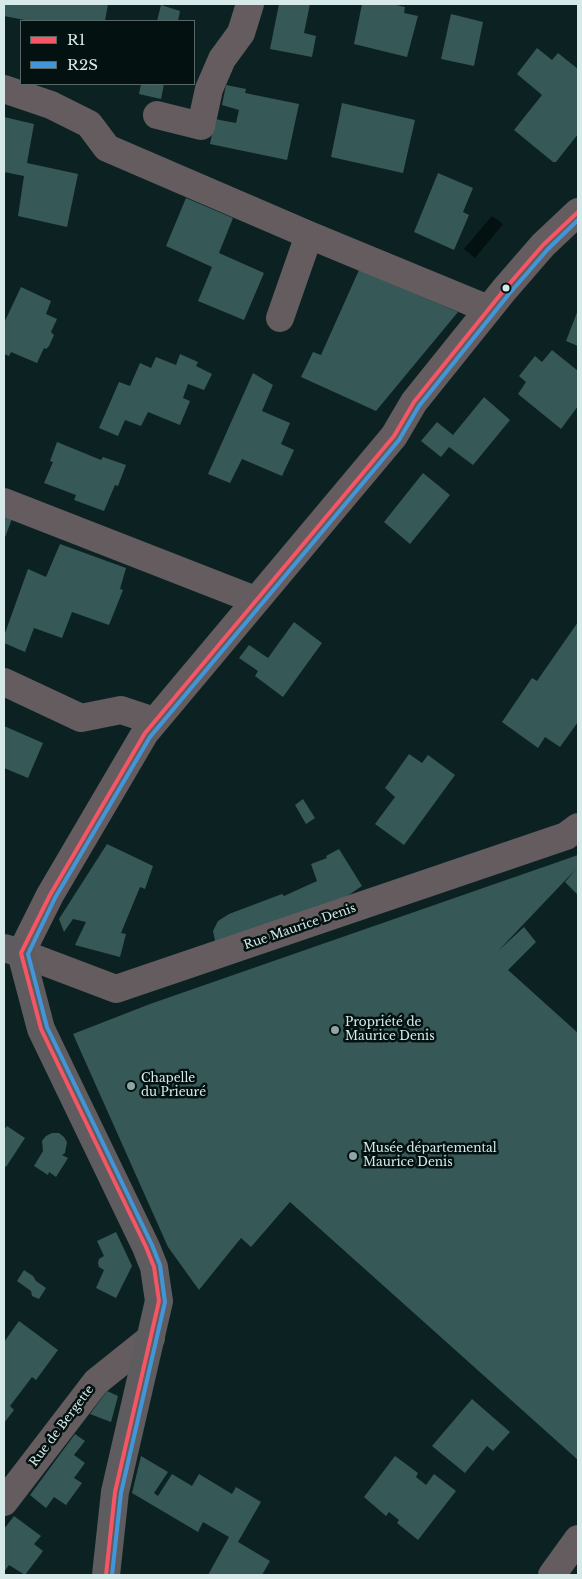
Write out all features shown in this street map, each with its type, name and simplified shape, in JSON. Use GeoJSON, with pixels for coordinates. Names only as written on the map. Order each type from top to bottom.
{"type":"FeatureCollection","features":[{"type":"Feature","properties":{"kind":"main road"},"geometry":{"type":"LineString","coordinates":[[12,950],[41,1029],[154,1267],[159,1301],[115,1492],[106,1575]]}},
{"type":"Feature","properties":{"kind":"street"},"geometry":{"type":"LineString","coordinates":[[157,115],[201,126],[208,89],[222,59],[241,33],[250,4]]}},
{"type":"Feature","properties":{"kind":"street"},"geometry":{"type":"LineString","coordinates":[[4,89],[51,105],[89,124],[107,148],[309,235],[488,309]]}},
{"type":"Feature","properties":{"kind":"street"},"geometry":{"type":"LineString","coordinates":[[12,950],[50,894],[144,732],[394,436],[414,402],[488,309],[543,245],[578,212]]}},
{"type":"Feature","properties":{"kind":"street"},"geometry":{"type":"LineString","coordinates":[[280,318],[309,235]]}},
{"type":"Feature","properties":{"kind":"street"},"geometry":{"type":"LineString","coordinates":[[4,502],[255,600]]}},
{"type":"Feature","properties":{"kind":"street"},"geometry":{"type":"LineString","coordinates":[[4,682],[81,718],[121,710],[154,721]]}},
{"type":"Feature","properties":{"kind":"street","name":"Rue Maurice Denis"},"geometry":{"type":"LineString","coordinates":[[12,950],[116,988],[566,836],[578,827]]}},
{"type":"Feature","properties":{"kind":"street","name":"Rue de Bergette"},"geometry":{"type":"LineString","coordinates":[[4,1502],[96,1382],[151,1338]]}},
{"type":"Feature","properties":{"kind":"street"},"geometry":{"type":"LineString","coordinates":[[552,1575],[578,1539]]}},
{"type":"Feature","properties":{"kind":"shaded area"},"geometry":{"type":"Polygon","coordinates":[[[492,216],[503,224],[475,258],[464,249],[492,216]]]}},
{"type":"Feature","properties":{"kind":"building"},"geometry":{"type":"Polygon","coordinates":[[[4,4],[108,4],[105,20],[25,20],[4,16],[4,4]]]}},
{"type":"Feature","properties":{"kind":"building"},"geometry":{"type":"Polygon","coordinates":[[[279,4],[310,4],[304,33],[316,36],[312,57],[270,49],[279,4]]]}},
{"type":"Feature","properties":{"kind":"building"},"geometry":{"type":"Polygon","coordinates":[[[362,4],[392,4],[405,7],[404,13],[418,16],[407,57],[354,44],[362,4]]]}},
{"type":"Feature","properties":{"kind":"building"},"geometry":{"type":"Polygon","coordinates":[[[161,5],[180,11],[178,20],[157,20],[161,5]]]}},
{"type":"Feature","properties":{"kind":"building"},"geometry":{"type":"Polygon","coordinates":[[[451,14],[483,22],[474,66],[441,59],[451,14]]]}},
{"type":"Feature","properties":{"kind":"building"},"geometry":{"type":"Polygon","coordinates":[[[537,48],[552,60],[558,53],[578,69],[578,134],[556,162],[553,162],[514,130],[542,95],[517,74],[537,48]]]}},
{"type":"Feature","properties":{"kind":"building"},"geometry":{"type":"Polygon","coordinates":[[[141,85],[164,85],[161,99],[139,94],[141,85]]]}},
{"type":"Feature","properties":{"kind":"building"},"geometry":{"type":"Polygon","coordinates":[[[226,85],[246,89],[245,93],[299,104],[287,160],[210,144],[215,119],[236,123],[239,110],[222,105],[226,85]]]}},
{"type":"Feature","properties":{"kind":"building"},"geometry":{"type":"Polygon","coordinates":[[[342,103],[415,120],[403,173],[331,157],[342,103]]]}},
{"type":"Feature","properties":{"kind":"building"},"geometry":{"type":"Polygon","coordinates":[[[4,117],[34,124],[27,163],[78,174],[67,227],[18,216],[24,176],[4,172],[4,117]]]}},
{"type":"Feature","properties":{"kind":"building"},"geometry":{"type":"Polygon","coordinates":[[[438,173],[473,188],[463,212],[469,215],[454,250],[414,232],[438,173]]]}},
{"type":"Feature","properties":{"kind":"building"},"geometry":{"type":"Polygon","coordinates":[[[186,198],[233,218],[219,253],[264,273],[244,320],[198,301],[212,267],[166,246],[186,198]]]}},
{"type":"Feature","properties":{"kind":"building"},"geometry":{"type":"Polygon","coordinates":[[[359,270],[458,312],[376,411],[301,377],[313,352],[321,355],[359,270]]]}},
{"type":"Feature","properties":{"kind":"building"},"geometry":{"type":"Polygon","coordinates":[[[21,287],[51,301],[46,314],[57,319],[51,332],[54,335],[49,346],[46,349],[44,348],[37,363],[11,352],[9,356],[4,354],[4,323],[21,287]]]}},
{"type":"Feature","properties":{"kind":"building"},"geometry":{"type":"Polygon","coordinates":[[[578,310],[578,346],[566,341],[578,310]]]}},
{"type":"Feature","properties":{"kind":"building"},"geometry":{"type":"Polygon","coordinates":[[[552,350],[578,371],[578,406],[561,429],[518,394],[526,382],[519,376],[535,356],[542,362],[552,350]]]}},
{"type":"Feature","properties":{"kind":"building"},"geometry":{"type":"Polygon","coordinates":[[[180,354],[198,362],[196,366],[212,374],[204,390],[188,384],[183,398],[190,401],[180,425],[148,412],[141,426],[125,420],[118,436],[99,428],[119,382],[130,386],[140,363],[151,368],[156,357],[176,365],[180,354]]]}},
{"type":"Feature","properties":{"kind":"building"},"geometry":{"type":"Polygon","coordinates":[[[253,373],[273,385],[262,411],[290,423],[281,444],[294,450],[282,476],[242,459],[230,483],[208,474],[253,373]]]}},
{"type":"Feature","properties":{"kind":"building"},"geometry":{"type":"Polygon","coordinates":[[[484,397],[510,420],[473,465],[449,447],[441,457],[421,441],[437,422],[453,435],[484,397]]]}},
{"type":"Feature","properties":{"kind":"building"},"geometry":{"type":"Polygon","coordinates":[[[57,442],[101,460],[103,457],[126,465],[118,486],[115,485],[104,511],[74,500],[76,495],[44,483],[53,462],[50,461],[57,442]]]}},
{"type":"Feature","properties":{"kind":"building"},"geometry":{"type":"Polygon","coordinates":[[[423,473],[450,495],[410,544],[384,522],[423,473]]]}},
{"type":"Feature","properties":{"kind":"building"},"geometry":{"type":"Polygon","coordinates":[[[4,512],[13,516],[4,540],[4,512]]]}},
{"type":"Feature","properties":{"kind":"building"},"geometry":{"type":"Polygon","coordinates":[[[60,544],[126,568],[120,589],[123,590],[109,625],[72,612],[62,638],[34,628],[25,652],[4,643],[4,636],[28,569],[46,577],[60,544]]]}},
{"type":"Feature","properties":{"kind":"building"},"geometry":{"type":"Polygon","coordinates":[[[294,622],[322,643],[283,697],[255,676],[258,671],[239,658],[249,645],[268,658],[294,622]]]}},
{"type":"Feature","properties":{"kind":"building"},"geometry":{"type":"Polygon","coordinates":[[[578,622],[578,722],[560,747],[545,737],[538,748],[502,722],[532,678],[537,681],[578,622]]]}},
{"type":"Feature","properties":{"kind":"building"},"geometry":{"type":"Polygon","coordinates":[[[4,726],[43,743],[28,778],[4,768],[4,726]]]}},
{"type":"Feature","properties":{"kind":"building"},"geometry":{"type":"Polygon","coordinates":[[[409,754],[422,763],[428,755],[455,775],[404,845],[375,824],[395,797],[385,788],[409,754]]]}},
{"type":"Feature","properties":{"kind":"building"},"geometry":{"type":"Polygon","coordinates":[[[303,799],[315,818],[306,824],[295,805],[303,799]]]}},
{"type":"Feature","properties":{"kind":"building"},"geometry":{"type":"Polygon","coordinates":[[[107,844],[153,866],[145,889],[140,887],[121,933],[126,934],[120,957],[75,945],[86,922],[73,919],[64,932],[59,919],[107,844]]]}},
{"type":"Feature","properties":{"kind":"building"},"geometry":{"type":"Polygon","coordinates":[[[339,849],[362,886],[325,911],[216,945],[213,931],[218,921],[229,914],[282,894],[284,896],[317,881],[311,864],[327,858],[326,856],[339,849]]]}},
{"type":"Feature","properties":{"kind":"building","name":"Musée départemental Maurice Denis"},"geometry":{"type":"Polygon","coordinates":[[[578,855],[578,895],[565,882],[576,869],[498,951],[524,927],[536,942],[508,970],[578,1033],[578,1460],[290,1202],[251,1247],[241,1238],[199,1290],[168,1247],[73,1034],[150,1004],[578,855]]]}},
{"type":"Feature","properties":{"kind":"building"},"geometry":{"type":"Polygon","coordinates":[[[7,1126],[25,1138],[6,1167],[4,1165],[4,1130],[7,1126]]]}},
{"type":"Feature","properties":{"kind":"building"},"geometry":{"type":"Polygon","coordinates":[[[52,1133],[59,1133],[67,1142],[65,1153],[62,1155],[68,1158],[56,1177],[49,1172],[48,1175],[34,1166],[43,1151],[42,1141],[52,1133]]]}},
{"type":"Feature","properties":{"kind":"building"},"geometry":{"type":"Polygon","coordinates":[[[116,1232],[132,1266],[116,1298],[96,1288],[104,1270],[99,1267],[98,1263],[99,1259],[104,1256],[97,1241],[116,1232]]]}},
{"type":"Feature","properties":{"kind":"building"},"geometry":{"type":"Polygon","coordinates":[[[24,1270],[46,1288],[39,1299],[32,1296],[31,1291],[17,1281],[24,1270]]]}},
{"type":"Feature","properties":{"kind":"building"},"geometry":{"type":"Polygon","coordinates":[[[19,1321],[58,1350],[36,1380],[32,1377],[10,1406],[14,1410],[4,1423],[4,1342],[19,1321]]]}},
{"type":"Feature","properties":{"kind":"building"},"geometry":{"type":"Polygon","coordinates":[[[107,1391],[118,1396],[111,1422],[90,1414],[107,1391]]]}},
{"type":"Feature","properties":{"kind":"building"},"geometry":{"type":"Polygon","coordinates":[[[472,1399],[510,1432],[493,1451],[487,1446],[465,1473],[432,1446],[472,1399]]]}},
{"type":"Feature","properties":{"kind":"building"},"geometry":{"type":"Polygon","coordinates":[[[75,1434],[85,1441],[74,1455],[85,1463],[74,1478],[82,1483],[66,1505],[54,1497],[46,1508],[30,1495],[75,1434]]]}},
{"type":"Feature","properties":{"kind":"building"},"geometry":{"type":"Polygon","coordinates":[[[141,1456],[168,1472],[154,1493],[158,1496],[172,1474],[192,1486],[199,1474],[232,1494],[236,1487],[261,1502],[238,1542],[270,1561],[262,1575],[208,1575],[229,1537],[203,1522],[198,1532],[132,1493],[141,1456]]]}},
{"type":"Feature","properties":{"kind":"building"},"geometry":{"type":"Polygon","coordinates":[[[395,1456],[418,1473],[416,1477],[426,1485],[434,1474],[456,1491],[418,1540],[397,1523],[399,1520],[389,1512],[386,1516],[364,1497],[395,1456]]]}},
{"type":"Feature","properties":{"kind":"building"},"geometry":{"type":"Polygon","coordinates":[[[14,1516],[41,1536],[34,1544],[43,1551],[25,1575],[9,1565],[4,1572],[4,1529],[14,1516]]]}},
{"type":"Feature","properties":{"kind":"transit line","name":"R1"},"geometry":{"type":"LineString","coordinates":[[21,953],[50,895],[145,733],[394,436],[414,402],[504,290],[543,245],[578,212]]}},
{"type":"Feature","properties":{"kind":"transit line","name":"R2S"},"geometry":{"type":"LineString","coordinates":[[112,1575],[121,1493],[165,1302],[160,1265],[47,1027],[28,954],[55,898],[150,737],[399,440],[419,406],[509,294],[548,249],[578,220]]}},
{"type":"Feature","properties":{"kind":"transit line","name":"R1"},"geometry":{"type":"LineString","coordinates":[[21,953],[41,1029],[146,1247],[154,1267],[159,1301],[115,1492],[106,1575]]}},
{"type":"Feature","properties":{"kind":"place","name":"Propriété de Maurice Denis"},"geometry":{"type":"Point","coordinates":[335,1030]}},
{"type":"Feature","properties":{"kind":"place","name":"Chapelle du Prieuré"},"geometry":{"type":"Point","coordinates":[131,1086]}},
{"type":"Feature","properties":{"kind":"place","name":"Musée départemental Maurice Denis"},"geometry":{"type":"Point","coordinates":[353,1156]}}]}
